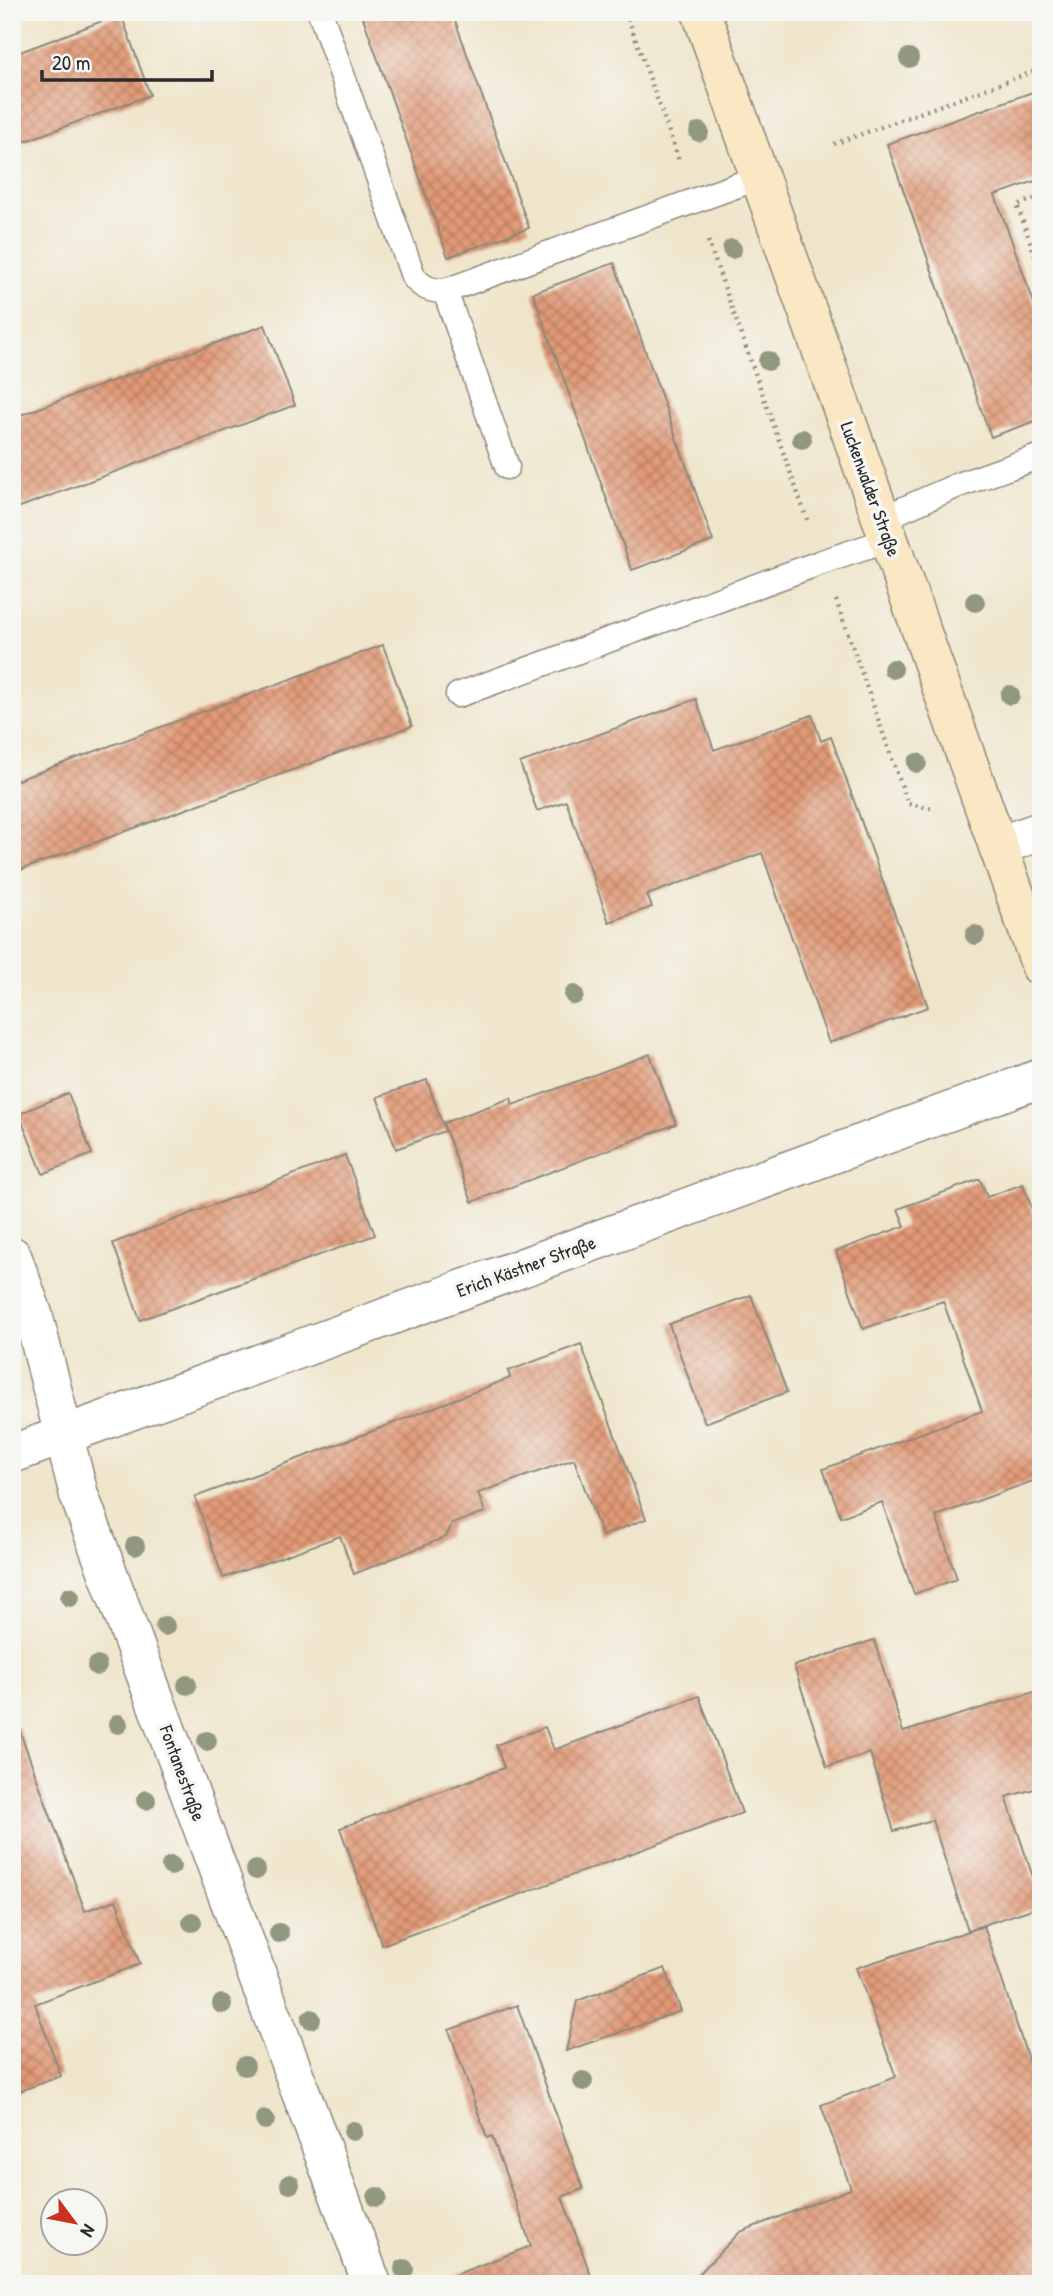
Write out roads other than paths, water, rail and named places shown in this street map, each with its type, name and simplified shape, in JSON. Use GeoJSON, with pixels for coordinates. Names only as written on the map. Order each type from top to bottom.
{"type":"FeatureCollection","features":[{"type":"Feature","properties":{"kind":"main road","name":"Luckenwalder Straße"},"geometry":{"type":"LineString","coordinates":[[701,12],[998,846],[1030,903],[1041,967]]}},
{"type":"Feature","properties":{"kind":"street"},"geometry":{"type":"LineString","coordinates":[[998,846],[1041,831]]}},
{"type":"Feature","properties":{"kind":"street","name":"Erich Kästner Straße"},"geometry":{"type":"LineString","coordinates":[[12,1454],[1041,1078]]}},
{"type":"Feature","properties":{"kind":"street","name":"Fontanestraße"},"geometry":{"type":"LineString","coordinates":[[12,1256],[33,1314],[79,1494],[372,2284]]}},
{"type":"Feature","properties":{"kind":"lane"},"geometry":{"type":"LineString","coordinates":[[320,12],[413,276],[427,289],[444,291],[760,177]]}},
{"type":"Feature","properties":{"kind":"lane"},"geometry":{"type":"LineString","coordinates":[[444,291],[507,467]]}},
{"type":"Feature","properties":{"kind":"lane"},"geometry":{"type":"LineString","coordinates":[[458,695],[822,562],[885,529],[956,486],[1041,456]]}}]}
